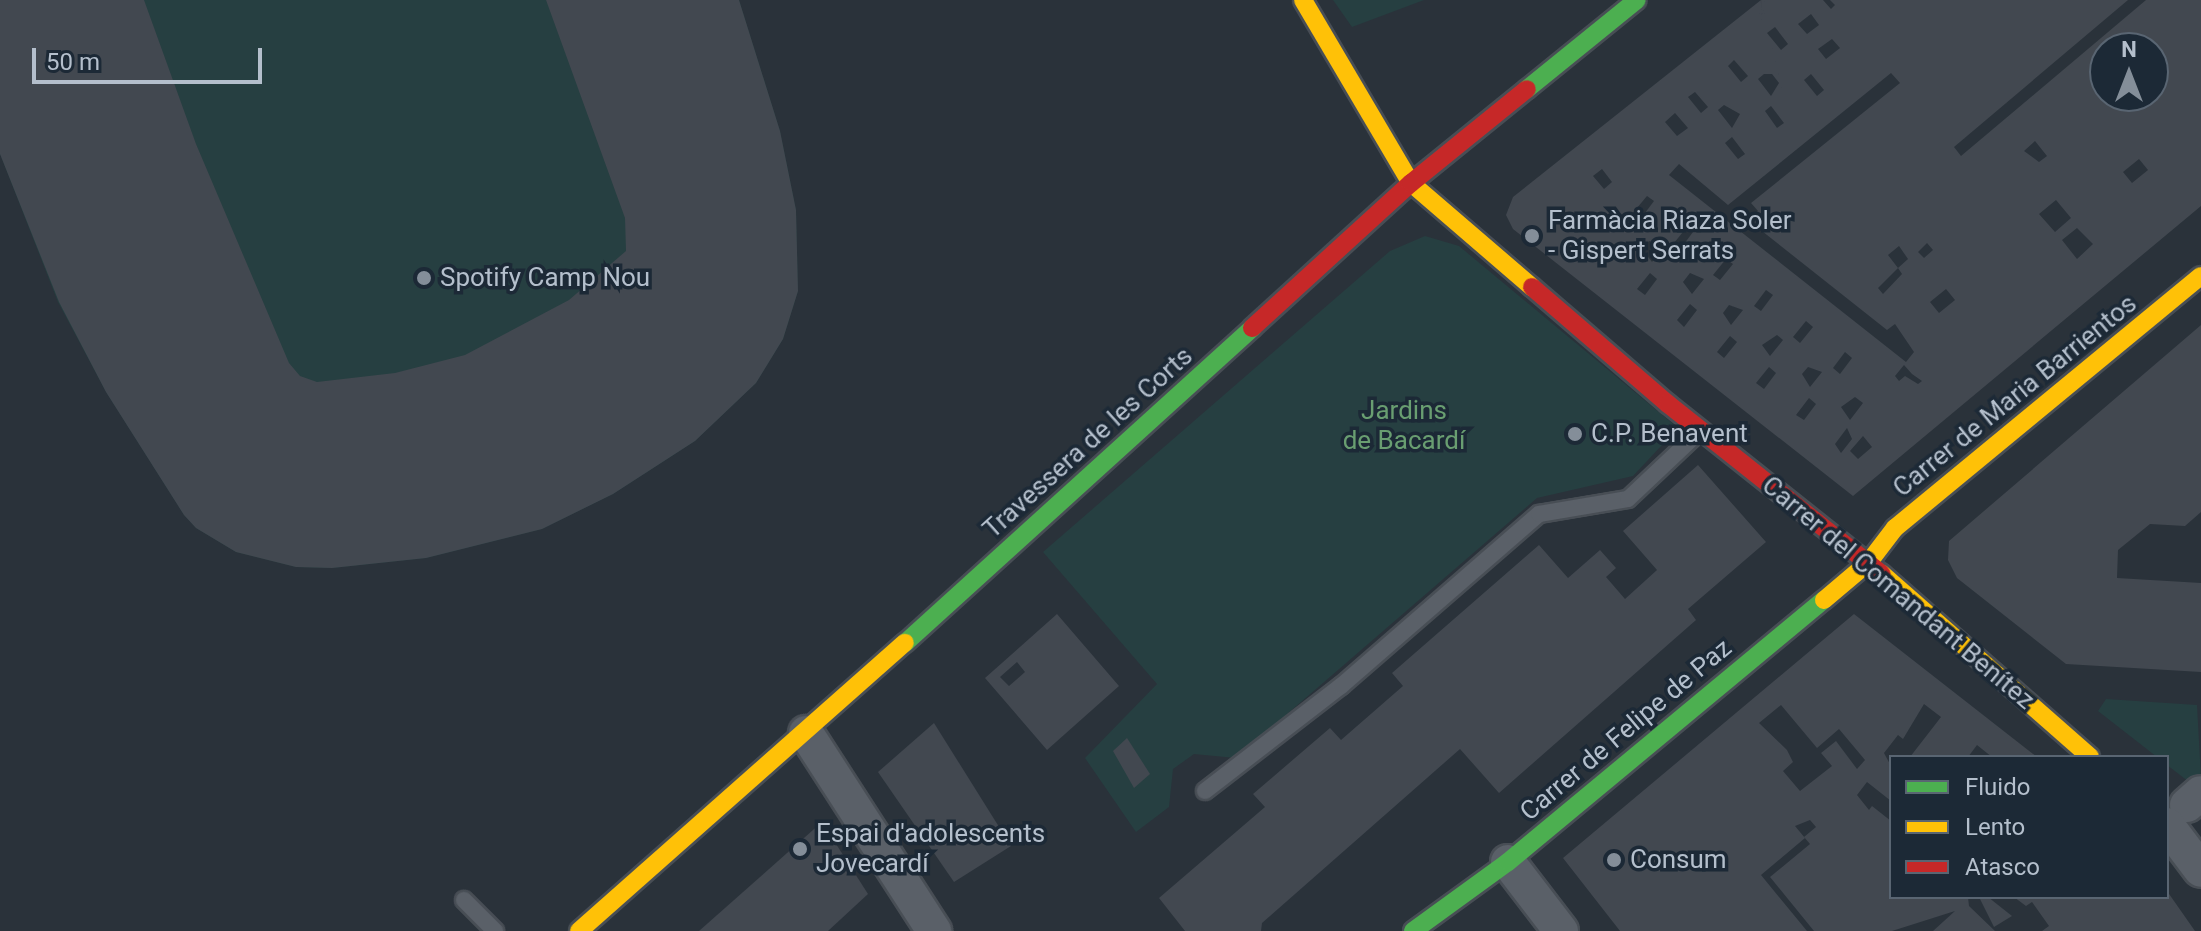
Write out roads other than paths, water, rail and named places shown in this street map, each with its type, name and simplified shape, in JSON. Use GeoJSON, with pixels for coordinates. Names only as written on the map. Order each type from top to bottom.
{"type":"FeatureCollection","features":[{"type":"Feature","properties":{"kind":"street","name":"Carrer del Comandant Benítez"},"geometry":{"type":"LineString","coordinates":[[1303,0],[1411,183],[1701,430],[1869,562],[2088,755]]}},
{"type":"Feature","properties":{"kind":"street","name":"Travessera de les Corts"},"geometry":{"type":"LineString","coordinates":[[579,931],[806,733],[1411,183],[1637,0]]}},
{"type":"Feature","properties":{"kind":"street","name":"Carrer de Maria Barrientos"},"geometry":{"type":"LineString","coordinates":[[1869,562],[1895,528],[2201,276]]}},
{"type":"Feature","properties":{"kind":"street","name":"Carrer de Felipe de Paz"},"geometry":{"type":"LineString","coordinates":[[1413,931],[1508,862],[1869,562]]}},
{"type":"Feature","properties":{"kind":"street"},"geometry":{"type":"LineString","coordinates":[[806,733],[934,931]]}},
{"type":"Feature","properties":{"kind":"street"},"geometry":{"type":"LineString","coordinates":[[2185,807],[2201,870]]}},
{"type":"Feature","properties":{"kind":"street"},"geometry":{"type":"LineString","coordinates":[[1508,862],[1561,931]]}},
{"type":"Feature","properties":{"kind":"lane"},"geometry":{"type":"LineString","coordinates":[[1205,791],[1341,686],[1539,514],[1628,499],[1701,430]]}},
{"type":"Feature","properties":{"kind":"lane"},"geometry":{"type":"LineString","coordinates":[[464,900],[495,931]]}},
{"type":"Feature","properties":{"kind":"place","name":"Farmàcia Riaza Soler - Gispert Serrats"},"geometry":{"type":"Point","coordinates":[1532,236]}},
{"type":"Feature","properties":{"kind":"place","name":"Spotify Camp Nou"},"geometry":{"type":"Point","coordinates":[424,278]}},
{"type":"Feature","properties":{"kind":"place","name":"C.P. Benavent"},"geometry":{"type":"Point","coordinates":[1575,434]}},
{"type":"Feature","properties":{"kind":"place","name":"Espai d'adolescents Jovecardí"},"geometry":{"type":"Point","coordinates":[800,849]}},
{"type":"Feature","properties":{"kind":"place","name":"Consum"},"geometry":{"type":"Point","coordinates":[1614,860]}},
{"type":"Feature","properties":{"kind":"park label","name":"Jardins de Bacardí"},"geometry":{"type":"Point","coordinates":[1404,426]}}]}
